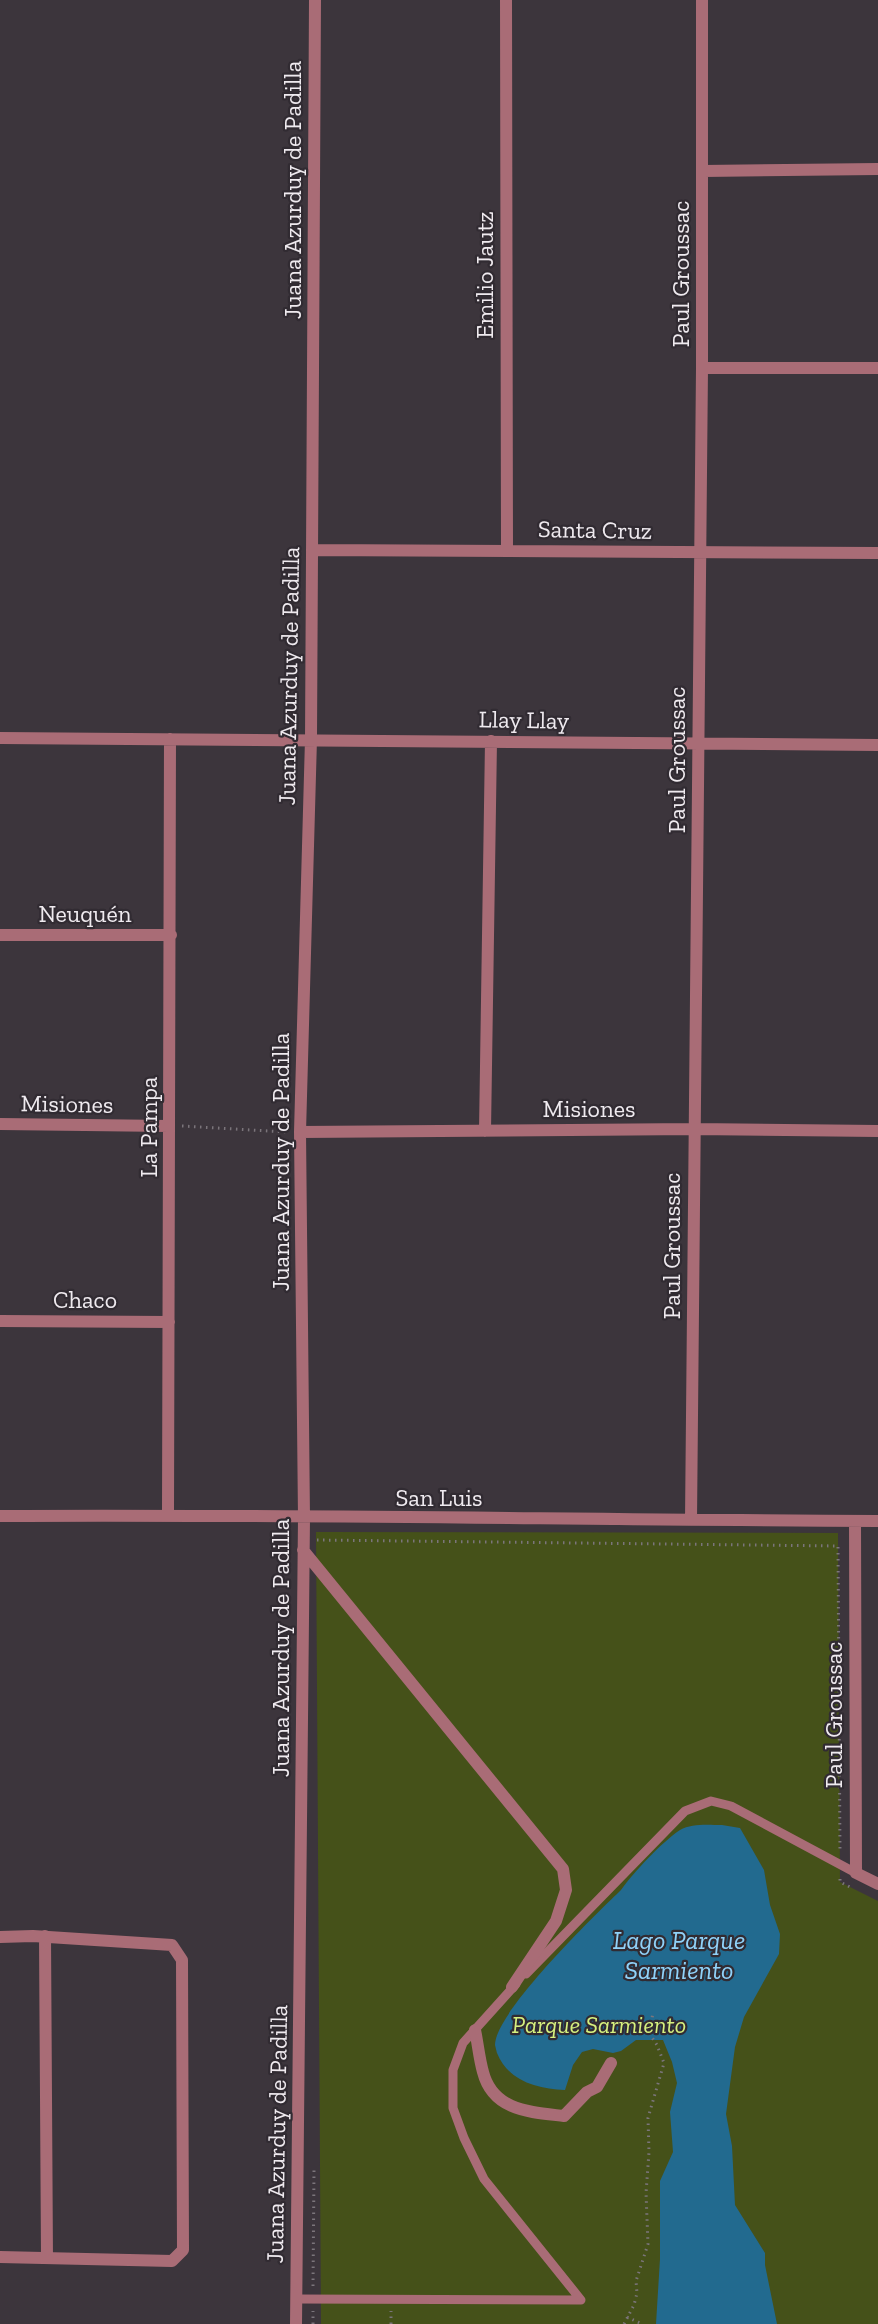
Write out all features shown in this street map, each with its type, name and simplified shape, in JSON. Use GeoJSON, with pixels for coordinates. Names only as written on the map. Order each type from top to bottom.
{"type":"FeatureCollection","features":[{"type":"Feature","properties":{"kind":"street","name":"Juana Azurduy de Padilla"},"geometry":{"type":"LineString","coordinates":[[296,2324],[304,1518],[300,1132],[311,739],[315,0]]}},
{"type":"Feature","properties":{"kind":"street","name":"Emilio Jautz"},"geometry":{"type":"LineString","coordinates":[[506,0],[507,550]]}},
{"type":"Feature","properties":{"kind":"street","name":"Paul Groussac"},"geometry":{"type":"LineString","coordinates":[[691,1520],[702,368],[702,0]]}},
{"type":"Feature","properties":{"kind":"street"},"geometry":{"type":"LineString","coordinates":[[703,171],[878,170]]}},
{"type":"Feature","properties":{"kind":"street"},"geometry":{"type":"LineString","coordinates":[[702,368],[878,368]]}},
{"type":"Feature","properties":{"kind":"street","name":"Santa Cruz"},"geometry":{"type":"LineString","coordinates":[[312,550],[878,553]]}},
{"type":"Feature","properties":{"kind":"street","name":"Llay Llay"},"geometry":{"type":"LineString","coordinates":[[0,738],[878,745]]}},
{"type":"Feature","properties":{"kind":"street","name":"La Pampa"},"geometry":{"type":"LineString","coordinates":[[168,1515],[170,740]]}},
{"type":"Feature","properties":{"kind":"street"},"geometry":{"type":"LineString","coordinates":[[485,1131],[491,741]]}},
{"type":"Feature","properties":{"kind":"street","name":"Neuquén"},"geometry":{"type":"LineString","coordinates":[[0,935],[171,935]]}},
{"type":"Feature","properties":{"kind":"street","name":"Misiones"},"geometry":{"type":"LineString","coordinates":[[0,1124],[170,1126]]}},
{"type":"Feature","properties":{"kind":"street","name":"Misiones"},"geometry":{"type":"LineString","coordinates":[[300,1132],[878,1131]]}},
{"type":"Feature","properties":{"kind":"street","name":"Chaco"},"geometry":{"type":"LineString","coordinates":[[0,1321],[169,1322]]}},
{"type":"Feature","properties":{"kind":"street","name":"San Luis"},"geometry":{"type":"LineString","coordinates":[[0,1516],[168,1515],[304,1518],[878,1521]]}},
{"type":"Feature","properties":{"kind":"street","name":"Paul Groussac"},"geometry":{"type":"LineString","coordinates":[[855,1521],[856,1873]]}},
{"type":"Feature","properties":{"kind":"street"},"geometry":{"type":"LineString","coordinates":[[303,1550],[563,1869],[566,1890],[556,1921],[512,1988]]}},
{"type":"Feature","properties":{"kind":"street"},"geometry":{"type":"LineString","coordinates":[[856,1873],[878,1884]]}},
{"type":"Feature","properties":{"kind":"street"},"geometry":{"type":"LineString","coordinates":[[45,1936],[47,2258]]}},
{"type":"Feature","properties":{"kind":"street"},"geometry":{"type":"LineString","coordinates":[[0,1937],[45,1936],[172,1945],[182,1960],[183,2250],[172,2261],[0,2257]]}},
{"type":"Feature","properties":{"kind":"street"},"geometry":{"type":"LineString","coordinates":[[475,2030],[483,2074],[498,2100],[515,2108],[564,2116],[587,2092],[597,2087],[611,2063]]}},
{"type":"Feature","properties":{"kind":"lane"},"geometry":{"type":"LineString","coordinates":[[297,2299],[581,2300],[484,2179],[464,2138],[453,2108],[453,2070],[463,2043],[512,1988],[685,1811],[711,1801],[731,1806],[856,1873]]}},
{"type":"Feature","properties":{"kind":"path"},"geometry":{"type":"LineString","coordinates":[[170,1126],[300,1132]]}},
{"type":"Feature","properties":{"kind":"path"},"geometry":{"type":"LineString","coordinates":[[316,1566],[316,1540],[838,1546],[840,1882],[859,1892]]}},
{"type":"Feature","properties":{"kind":"path"},"geometry":{"type":"LineString","coordinates":[[624,2324],[634,2306],[637,2293],[636,2282],[648,2244],[646,2193],[649,2152],[648,2118],[664,2063],[649,2033],[653,2013]]}},
{"type":"Feature","properties":{"kind":"path"},"geometry":{"type":"LineString","coordinates":[[313,2324],[314,2169]]}},
{"type":"Feature","properties":{"kind":"path"},"geometry":{"type":"LineString","coordinates":[[627,2317],[642,2324]]}},
{"type":"Feature","properties":{"kind":"green space","name":"Parque Sarmiento"},"geometry":{"type":"Polygon","coordinates":[[[316,1532],[838,1533],[840,1882],[878,1901],[878,2324],[321,2324],[316,1532]]]}},
{"type":"Feature","properties":{"kind":"water","name":"Lago Parque Sarmiento"},"geometry":{"type":"Polygon","coordinates":[[[722,1825],[740,1828],[764,1870],[770,1905],[780,1934],[779,1954],[744,2017],[735,2047],[726,2114],[732,2146],[735,2205],[765,2253],[765,2265],[777,2324],[656,2324],[660,2259],[660,2181],[673,2152],[670,2112],[677,2083],[663,2040],[636,2040],[621,2051],[613,2053],[593,2049],[582,2052],[573,2065],[565,2090],[544,2088],[516,2077],[502,2063],[495,2045],[499,2030],[528,1988],[657,1849],[680,1830],[690,1826],[722,1825]]]}}]}
